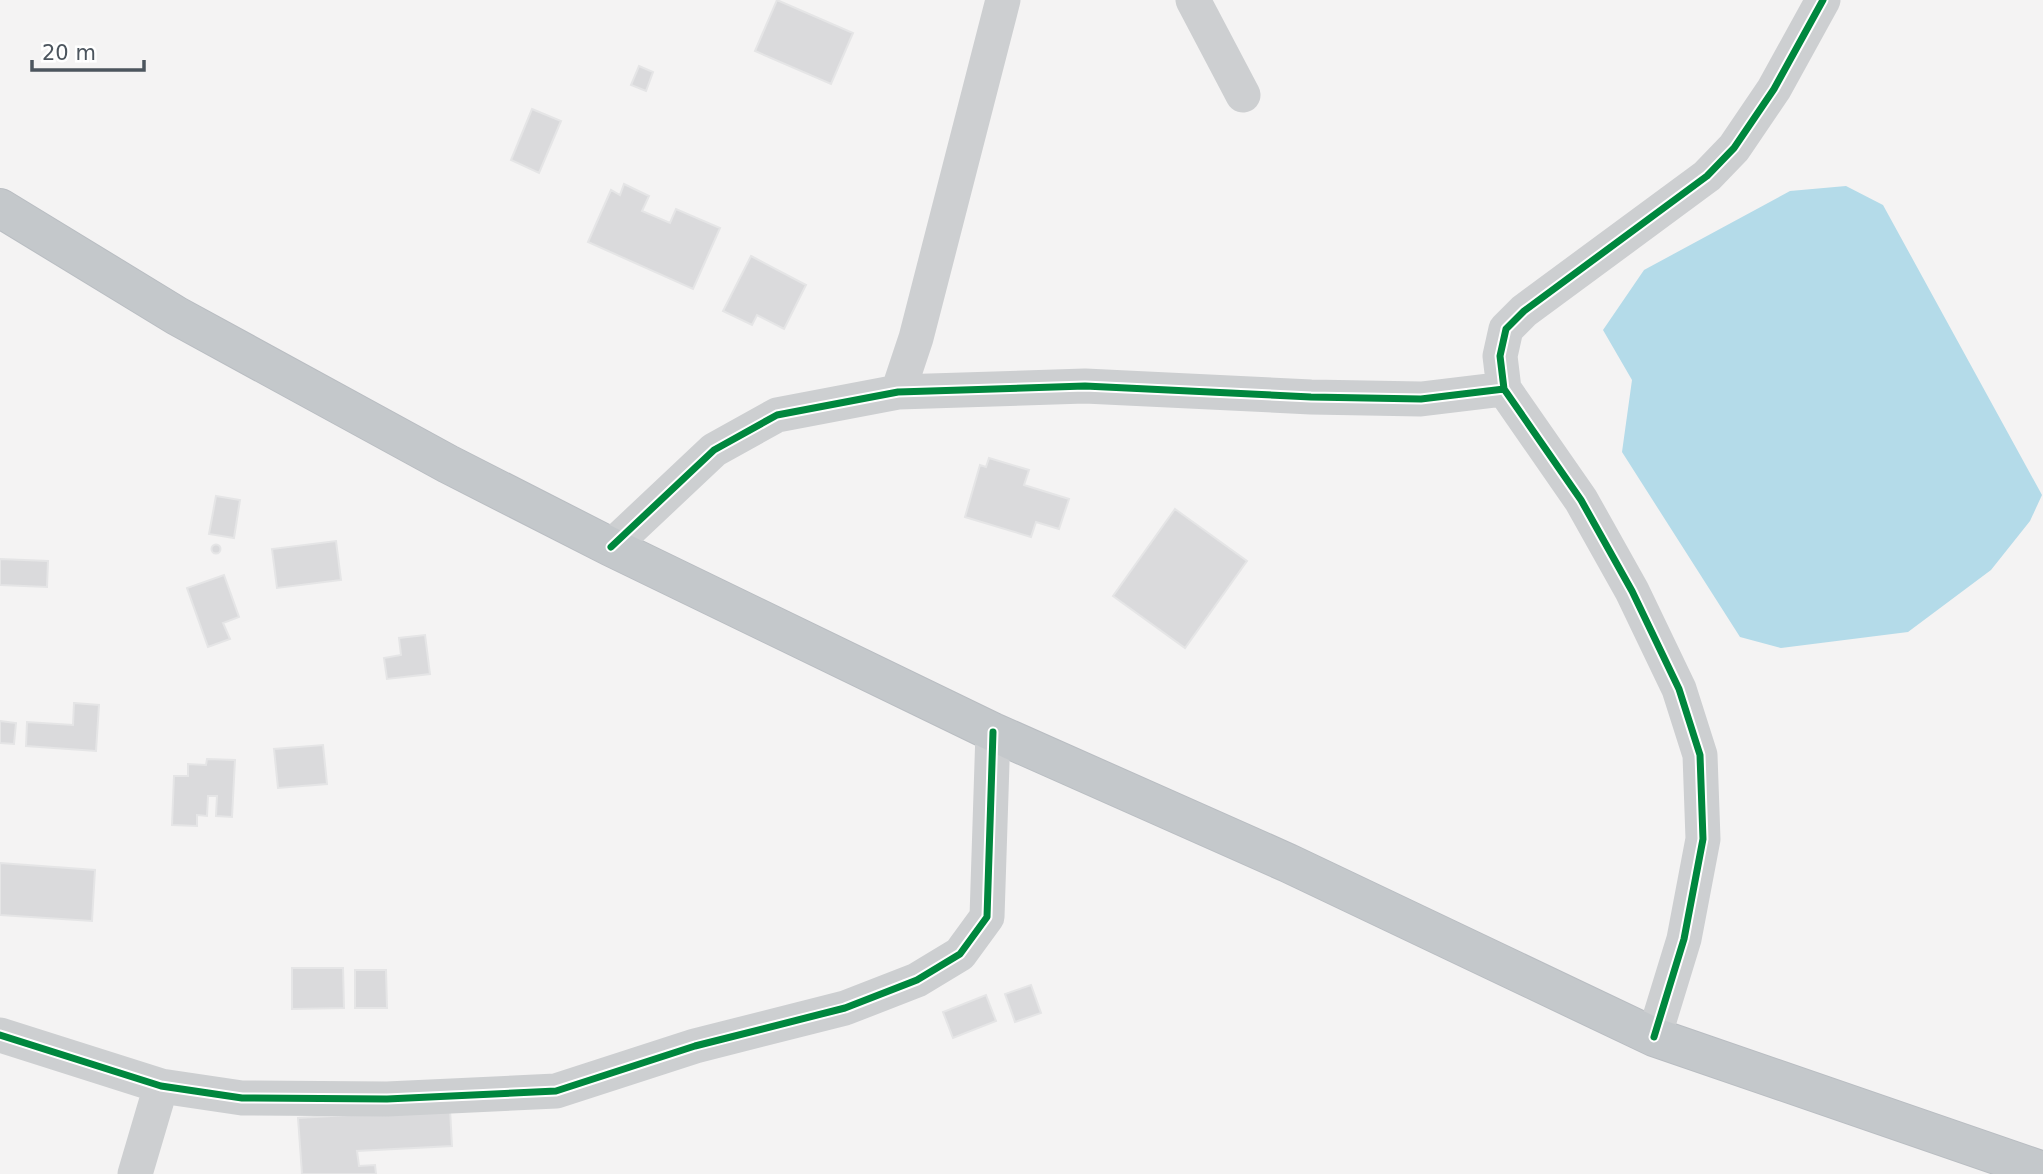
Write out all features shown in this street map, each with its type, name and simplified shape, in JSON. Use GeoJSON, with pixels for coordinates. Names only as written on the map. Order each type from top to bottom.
{"type":"FeatureCollection","features":[{"type":"Feature","properties":{"kind":"highway"},"geometry":{"type":"LineString","coordinates":[[0,208],[177,316],[448,464],[611,547],[993,732],[1288,863],[1654,1037],[2043,1171]]}},
{"type":"Feature","properties":{"kind":"street"},"geometry":{"type":"LineString","coordinates":[[898,392],[916,338],[1003,0]]}},
{"type":"Feature","properties":{"kind":"street"},"geometry":{"type":"LineString","coordinates":[[1193,0],[1243,95]]}},
{"type":"Feature","properties":{"kind":"street"},"geometry":{"type":"LineString","coordinates":[[1654,1037],[1684,939],[1703,839],[1700,755],[1679,689],[1632,591],[1581,500],[1504,389],[1500,356],[1506,329],[1524,311],[1707,176],[1734,148],[1774,89],[1823,0]]}},
{"type":"Feature","properties":{"kind":"street"},"geometry":{"type":"LineString","coordinates":[[611,547],[714,450],[777,415],[898,392],[1085,386],[1311,397],[1421,399],[1504,389]]}},
{"type":"Feature","properties":{"kind":"street"},"geometry":{"type":"LineString","coordinates":[[0,1035],[161,1086],[242,1098],[387,1099],[556,1091],[695,1046],[845,1008],[917,980],[960,954],[987,918],[993,732]]}},
{"type":"Feature","properties":{"kind":"street"},"geometry":{"type":"LineString","coordinates":[[135,1174],[161,1086]]}},
{"type":"Feature","properties":{"kind":"water"},"geometry":{"type":"Polygon","coordinates":[[[1846,186],[1883,205],[2042,495],[2030,521],[1991,570],[1908,632],[1781,648],[1740,637],[1622,452],[1632,380],[1603,330],[1644,270],[1790,191],[1846,186]]]}},
{"type":"Feature","properties":{"kind":"building"},"geometry":{"type":"Polygon","coordinates":[[[777,0],[853,33],[831,84],[755,51],[777,0]]]}},
{"type":"Feature","properties":{"kind":"building"},"geometry":{"type":"Polygon","coordinates":[[[639,66],[653,72],[646,91],[631,85],[639,66]]]}},
{"type":"Feature","properties":{"kind":"building"},"geometry":{"type":"Polygon","coordinates":[[[532,109],[561,121],[539,173],[511,160],[532,109]]]}},
{"type":"Feature","properties":{"kind":"building"},"geometry":{"type":"Polygon","coordinates":[[[624,184],[649,196],[642,211],[670,223],[676,209],[720,228],[693,289],[588,242],[611,190],[620,195],[624,184]]]}},
{"type":"Feature","properties":{"kind":"building"},"geometry":{"type":"Polygon","coordinates":[[[751,256],[806,285],[784,329],[757,315],[752,325],[723,311],[751,256]]]}},
{"type":"Feature","properties":{"kind":"building"},"geometry":{"type":"Polygon","coordinates":[[[989,458],[1029,470],[1024,485],[1069,499],[1059,529],[1036,522],[1031,537],[965,517],[980,465],[986,467],[989,458]]]}},
{"type":"Feature","properties":{"kind":"building"},"geometry":{"type":"Polygon","coordinates":[[[216,496],[240,500],[234,538],[209,534],[216,496]]]}},
{"type":"Feature","properties":{"kind":"building"},"geometry":{"type":"Polygon","coordinates":[[[1175,509],[1247,561],[1185,648],[1113,596],[1175,509]]]}},
{"type":"Feature","properties":{"kind":"building"},"geometry":{"type":"Polygon","coordinates":[[[336,541],[341,580],[277,588],[272,549],[336,541]]]}},
{"type":"Feature","properties":{"kind":"building"},"geometry":{"type":"Polygon","coordinates":[[[216,544],[221,549],[216,554],[211,549],[216,544]]]}},
{"type":"Feature","properties":{"kind":"building"},"geometry":{"type":"Polygon","coordinates":[[[0,559],[48,561],[47,587],[0,585],[0,559]]]}},
{"type":"Feature","properties":{"kind":"building"},"geometry":{"type":"Polygon","coordinates":[[[224,575],[239,617],[223,623],[230,639],[208,647],[187,588],[224,575]]]}},
{"type":"Feature","properties":{"kind":"building"},"geometry":{"type":"Polygon","coordinates":[[[425,635],[430,674],[387,679],[384,658],[401,655],[399,638],[425,635]]]}},
{"type":"Feature","properties":{"kind":"building"},"geometry":{"type":"Polygon","coordinates":[[[74,703],[99,705],[96,751],[26,746],[27,722],[73,725],[74,703]]]}},
{"type":"Feature","properties":{"kind":"building"},"geometry":{"type":"Polygon","coordinates":[[[0,721],[16,723],[14,744],[0,743],[0,721]]]}},
{"type":"Feature","properties":{"kind":"building"},"geometry":{"type":"Polygon","coordinates":[[[323,745],[327,784],[278,788],[274,749],[323,745]]]}},
{"type":"Feature","properties":{"kind":"building"},"geometry":{"type":"Polygon","coordinates":[[[207,759],[235,760],[232,817],[216,816],[217,796],[208,796],[207,816],[197,815],[197,826],[172,825],[174,776],[188,776],[188,764],[206,765],[207,759]]]}},
{"type":"Feature","properties":{"kind":"building"},"geometry":{"type":"Polygon","coordinates":[[[0,863],[95,870],[92,921],[0,915],[0,863]]]}},
{"type":"Feature","properties":{"kind":"building"},"geometry":{"type":"Polygon","coordinates":[[[292,968],[343,968],[344,1008],[292,1009],[292,968]]]}},
{"type":"Feature","properties":{"kind":"building"},"geometry":{"type":"Polygon","coordinates":[[[355,970],[386,970],[387,1008],[355,1008],[355,970]]]}},
{"type":"Feature","properties":{"kind":"building"},"geometry":{"type":"Polygon","coordinates":[[[1031,985],[1041,1013],[1015,1022],[1005,994],[1031,985]]]}},
{"type":"Feature","properties":{"kind":"building"},"geometry":{"type":"Polygon","coordinates":[[[986,995],[996,1021],[953,1038],[943,1012],[986,995]]]}},
{"type":"Feature","properties":{"kind":"building"},"geometry":{"type":"Polygon","coordinates":[[[450,1109],[452,1146],[357,1151],[359,1166],[375,1165],[376,1174],[302,1174],[298,1118],[450,1109]]]}},
{"type":"Feature","properties":{"kind":"cycle path"},"geometry":{"type":"LineString","coordinates":[[1654,1037],[1684,939],[1703,839],[1700,755],[1679,689],[1632,591],[1581,500],[1504,389],[1500,356],[1506,329],[1524,311],[1707,176],[1734,148],[1774,89],[1823,0]]}},
{"type":"Feature","properties":{"kind":"cycle path"},"geometry":{"type":"LineString","coordinates":[[611,547],[714,450],[777,415],[898,392],[1085,386],[1311,397],[1421,399],[1504,389]]}},
{"type":"Feature","properties":{"kind":"cycle path"},"geometry":{"type":"LineString","coordinates":[[0,1035],[161,1086],[242,1098],[387,1099],[556,1091],[695,1046],[845,1008],[917,980],[960,954],[987,917],[993,732]]}}]}
